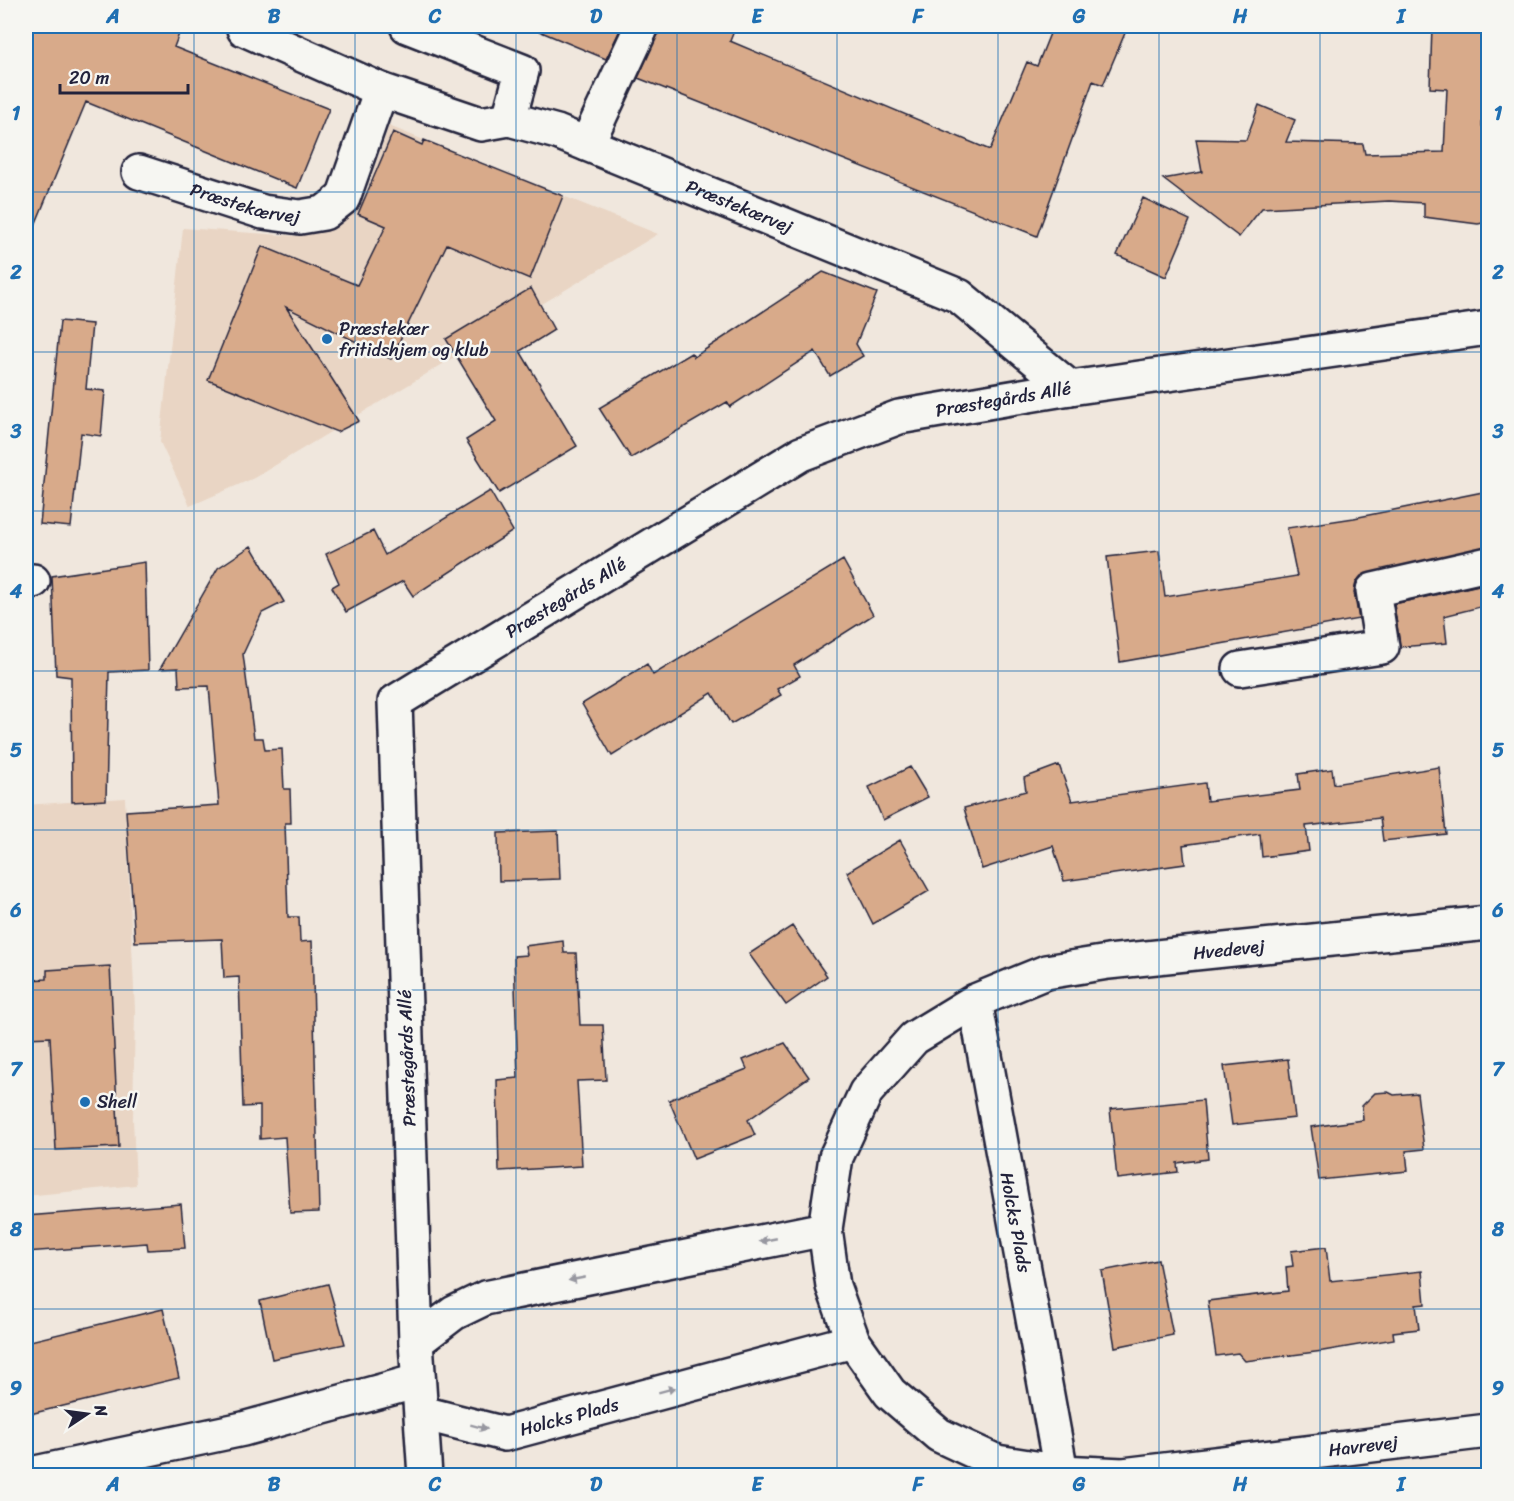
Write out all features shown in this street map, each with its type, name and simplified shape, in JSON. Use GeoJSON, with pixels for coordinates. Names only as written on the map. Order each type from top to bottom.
{"type":"FeatureCollection","features":[{"type":"Feature","properties":{"kind":"street"},"geometry":{"type":"LineString","coordinates":[[407,26],[522,71],[509,119]]}},
{"type":"Feature","properties":{"kind":"street"},"geometry":{"type":"LineString","coordinates":[[587,144],[642,26]]}},
{"type":"Feature","properties":{"kind":"street","name":"Præstekærvej"},"geometry":{"type":"LineString","coordinates":[[245,27],[381,90],[481,124],[509,119],[587,144],[959,296],[1070,388]]}},
{"type":"Feature","properties":{"kind":"street","name":"Præstekærvej"},"geometry":{"type":"LineString","coordinates":[[139,172],[263,212],[300,217],[324,213],[343,198],[381,90]]}},
{"type":"Feature","properties":{"kind":"street","name":"Præstegårds Allé"},"geometry":{"type":"LineString","coordinates":[[425,1476],[416,1342],[395,702],[801,454],[899,417],[1070,388],[1488,328]]}},
{"type":"Feature","properties":{"kind":"street"},"geometry":{"type":"LineString","coordinates":[[1240,669],[1382,646],[1373,590],[1488,564]]}},
{"type":"Feature","properties":{"kind":"street","name":"Hvedevej"},"geometry":{"type":"LineString","coordinates":[[975,1001],[1046,972],[1108,962],[1488,923]]}},
{"type":"Feature","properties":{"kind":"street"},"geometry":{"type":"LineString","coordinates":[[975,1001],[914,1038],[866,1092],[836,1157],[825,1229],[833,1286],[853,1341],[890,1393],[939,1435],[998,1462],[1061,1473]]}},
{"type":"Feature","properties":{"kind":"street","name":"Holcks Plads"},"geometry":{"type":"LineString","coordinates":[[975,1001],[1061,1473]]}},
{"type":"Feature","properties":{"kind":"street"},"geometry":{"type":"LineString","coordinates":[[416,1342],[454,1313],[485,1298],[825,1229]]}},
{"type":"Feature","properties":{"kind":"street","name":"Holcks Plads"},"geometry":{"type":"LineString","coordinates":[[422,1413],[505,1434],[853,1341]]}},
{"type":"Feature","properties":{"kind":"street"},"geometry":{"type":"LineString","coordinates":[[26,1475],[243,1429],[418,1381]]}},
{"type":"Feature","properties":{"kind":"street","name":"Havrevej"},"geometry":{"type":"LineString","coordinates":[[1061,1473],[1124,1475],[1488,1431]]}},
{"type":"Feature","properties":{"kind":"shaded area","name":"Præstekær fritidshjem og klub"},"geometry":{"type":"Polygon","coordinates":[[[389,126],[658,234],[254,478],[190,506],[160,442],[183,228],[296,236],[321,231],[349,218],[365,196],[389,126]]]}},
{"type":"Feature","properties":{"kind":"shaded area"},"geometry":{"type":"Polygon","coordinates":[[[125,798],[135,1010],[133,1119],[136,1185],[26,1196],[26,805],[125,798]]]}},
{"type":"Feature","properties":{"kind":"building"},"geometry":{"type":"Polygon","coordinates":[[[26,26],[182,26],[174,47],[329,109],[297,188],[86,102],[26,247],[26,26]]]}},
{"type":"Feature","properties":{"kind":"building"},"geometry":{"type":"Polygon","coordinates":[[[527,26],[622,26],[606,59],[527,26]]]}},
{"type":"Feature","properties":{"kind":"building"},"geometry":{"type":"Polygon","coordinates":[[[661,26],[736,26],[730,41],[990,150],[1027,62],[1037,66],[1053,26],[1128,26],[1103,85],[1093,81],[1037,236],[638,78],[661,26]]]}},
{"type":"Feature","properties":{"kind":"building"},"geometry":{"type":"Polygon","coordinates":[[[1432,26],[1484,26],[1482,126],[1488,126],[1488,222],[1478,224],[1424,217],[1424,203],[1389,201],[1262,208],[1239,237],[1163,179],[1202,172],[1196,139],[1246,140],[1259,105],[1295,120],[1286,142],[1363,144],[1365,154],[1444,152],[1447,89],[1430,88],[1432,26]]]}},
{"type":"Feature","properties":{"kind":"building"},"geometry":{"type":"Polygon","coordinates":[[[393,132],[422,145],[424,140],[563,196],[530,279],[447,244],[391,359],[286,307],[359,421],[337,432],[208,380],[262,246],[357,285],[386,226],[358,214],[393,132]]]}},
{"type":"Feature","properties":{"kind":"building"},"geometry":{"type":"Polygon","coordinates":[[[1143,198],[1190,220],[1166,277],[1117,255],[1143,198]]]}},
{"type":"Feature","properties":{"kind":"building"},"geometry":{"type":"Polygon","coordinates":[[[823,272],[877,293],[856,344],[863,356],[830,376],[815,351],[730,407],[727,402],[631,458],[599,408],[691,353],[694,357],[823,272]]]}},
{"type":"Feature","properties":{"kind":"building"},"geometry":{"type":"Polygon","coordinates":[[[531,288],[554,330],[520,351],[577,446],[499,493],[466,440],[496,421],[446,339],[531,288]]]}},
{"type":"Feature","properties":{"kind":"building"},"geometry":{"type":"Polygon","coordinates":[[[60,321],[92,324],[86,389],[105,391],[101,436],[81,433],[71,527],[40,524],[60,321]]]}},
{"type":"Feature","properties":{"kind":"building"},"geometry":{"type":"Polygon","coordinates":[[[490,491],[513,531],[413,596],[403,581],[346,612],[332,587],[339,583],[326,554],[373,531],[385,555],[490,491]]]}},
{"type":"Feature","properties":{"kind":"building"},"geometry":{"type":"Polygon","coordinates":[[[1488,491],[1488,546],[1361,576],[1354,592],[1359,619],[1120,662],[1107,557],[1159,551],[1165,597],[1297,576],[1287,528],[1354,518],[1488,491]]]}},
{"type":"Feature","properties":{"kind":"building"},"geometry":{"type":"Polygon","coordinates":[[[251,546],[284,602],[262,613],[243,654],[254,738],[263,738],[265,750],[282,749],[284,789],[290,789],[291,823],[285,823],[288,917],[299,917],[300,942],[312,941],[319,1212],[290,1213],[285,1137],[260,1139],[260,1106],[243,1107],[239,977],[224,978],[222,939],[135,942],[126,811],[219,805],[209,686],[179,687],[178,668],[160,669],[218,568],[251,546]]]}},
{"type":"Feature","properties":{"kind":"building"},"geometry":{"type":"Polygon","coordinates":[[[843,560],[873,615],[794,665],[800,676],[777,689],[781,695],[731,724],[712,693],[612,756],[582,704],[647,664],[653,675],[843,560]]]}},
{"type":"Feature","properties":{"kind":"building"},"geometry":{"type":"Polygon","coordinates":[[[145,562],[148,670],[109,672],[106,800],[72,802],[71,677],[56,675],[52,576],[145,562]]]}},
{"type":"Feature","properties":{"kind":"building"},"geometry":{"type":"Polygon","coordinates":[[[1488,583],[1488,605],[1444,616],[1447,643],[1400,647],[1394,604],[1488,583]]]}},
{"type":"Feature","properties":{"kind":"building"},"geometry":{"type":"Polygon","coordinates":[[[1059,765],[1072,801],[1205,783],[1207,801],[1300,790],[1298,774],[1332,769],[1334,784],[1439,767],[1446,834],[1383,841],[1380,818],[1306,826],[1309,851],[1262,857],[1260,834],[1183,845],[1185,864],[1064,881],[1053,846],[982,869],[964,808],[1026,791],[1024,778],[1059,765]]]}},
{"type":"Feature","properties":{"kind":"building"},"geometry":{"type":"Polygon","coordinates":[[[910,767],[928,797],[883,820],[869,787],[910,767]]]}},
{"type":"Feature","properties":{"kind":"building"},"geometry":{"type":"Polygon","coordinates":[[[558,831],[560,879],[499,881],[498,833],[558,831]]]}},
{"type":"Feature","properties":{"kind":"building"},"geometry":{"type":"Polygon","coordinates":[[[900,840],[929,891],[873,924],[847,872],[900,840]]]}},
{"type":"Feature","properties":{"kind":"building"},"geometry":{"type":"Polygon","coordinates":[[[792,926],[827,976],[786,1005],[749,954],[792,926]]]}},
{"type":"Feature","properties":{"kind":"building"},"geometry":{"type":"Polygon","coordinates":[[[563,941],[564,953],[576,953],[580,1025],[603,1025],[606,1080],[577,1081],[582,1166],[499,1171],[497,1080],[518,1078],[514,956],[527,955],[525,946],[563,941]]]}},
{"type":"Feature","properties":{"kind":"building","name":"Shell"},"geometry":{"type":"Polygon","coordinates":[[[110,966],[119,1147],[56,1150],[50,1037],[26,1038],[26,980],[47,979],[47,970],[110,966]]]}},
{"type":"Feature","properties":{"kind":"building"},"geometry":{"type":"Polygon","coordinates":[[[785,1043],[809,1077],[748,1120],[755,1135],[694,1159],[669,1100],[747,1069],[743,1060],[785,1043]]]}},
{"type":"Feature","properties":{"kind":"building"},"geometry":{"type":"Polygon","coordinates":[[[1288,1059],[1295,1118],[1232,1125],[1224,1066],[1288,1059]]]}},
{"type":"Feature","properties":{"kind":"building"},"geometry":{"type":"Polygon","coordinates":[[[1388,1092],[1394,1095],[1417,1093],[1424,1149],[1406,1151],[1408,1171],[1319,1180],[1311,1127],[1363,1120],[1362,1106],[1375,1093],[1388,1092]]]}},
{"type":"Feature","properties":{"kind":"building"},"geometry":{"type":"Polygon","coordinates":[[[1203,1100],[1208,1159],[1177,1163],[1178,1172],[1117,1179],[1110,1109],[1203,1100]]]}},
{"type":"Feature","properties":{"kind":"building"},"geometry":{"type":"Polygon","coordinates":[[[181,1204],[185,1248],[148,1250],[147,1243],[26,1252],[26,1216],[181,1204]]]}},
{"type":"Feature","properties":{"kind":"building"},"geometry":{"type":"Polygon","coordinates":[[[1326,1247],[1330,1281],[1422,1271],[1425,1304],[1416,1305],[1419,1329],[1393,1332],[1394,1339],[1323,1351],[1245,1361],[1238,1353],[1216,1356],[1208,1301],[1288,1291],[1286,1267],[1293,1266],[1291,1251],[1326,1247]]]}},
{"type":"Feature","properties":{"kind":"building"},"geometry":{"type":"Polygon","coordinates":[[[1158,1260],[1173,1335],[1115,1347],[1102,1271],[1158,1260]]]}},
{"type":"Feature","properties":{"kind":"building"},"geometry":{"type":"Polygon","coordinates":[[[328,1284],[345,1344],[272,1359],[260,1301],[328,1284]]]}},
{"type":"Feature","properties":{"kind":"building"},"geometry":{"type":"Polygon","coordinates":[[[163,1309],[179,1378],[26,1415],[26,1342],[163,1309]]]}},
{"type":"Feature","properties":{"kind":"place","name":"Præstekær fritidshjem og klub"},"geometry":{"type":"Point","coordinates":[327,339]}},
{"type":"Feature","properties":{"kind":"place","name":"Shell"},"geometry":{"type":"Point","coordinates":[85,1102]}}]}
